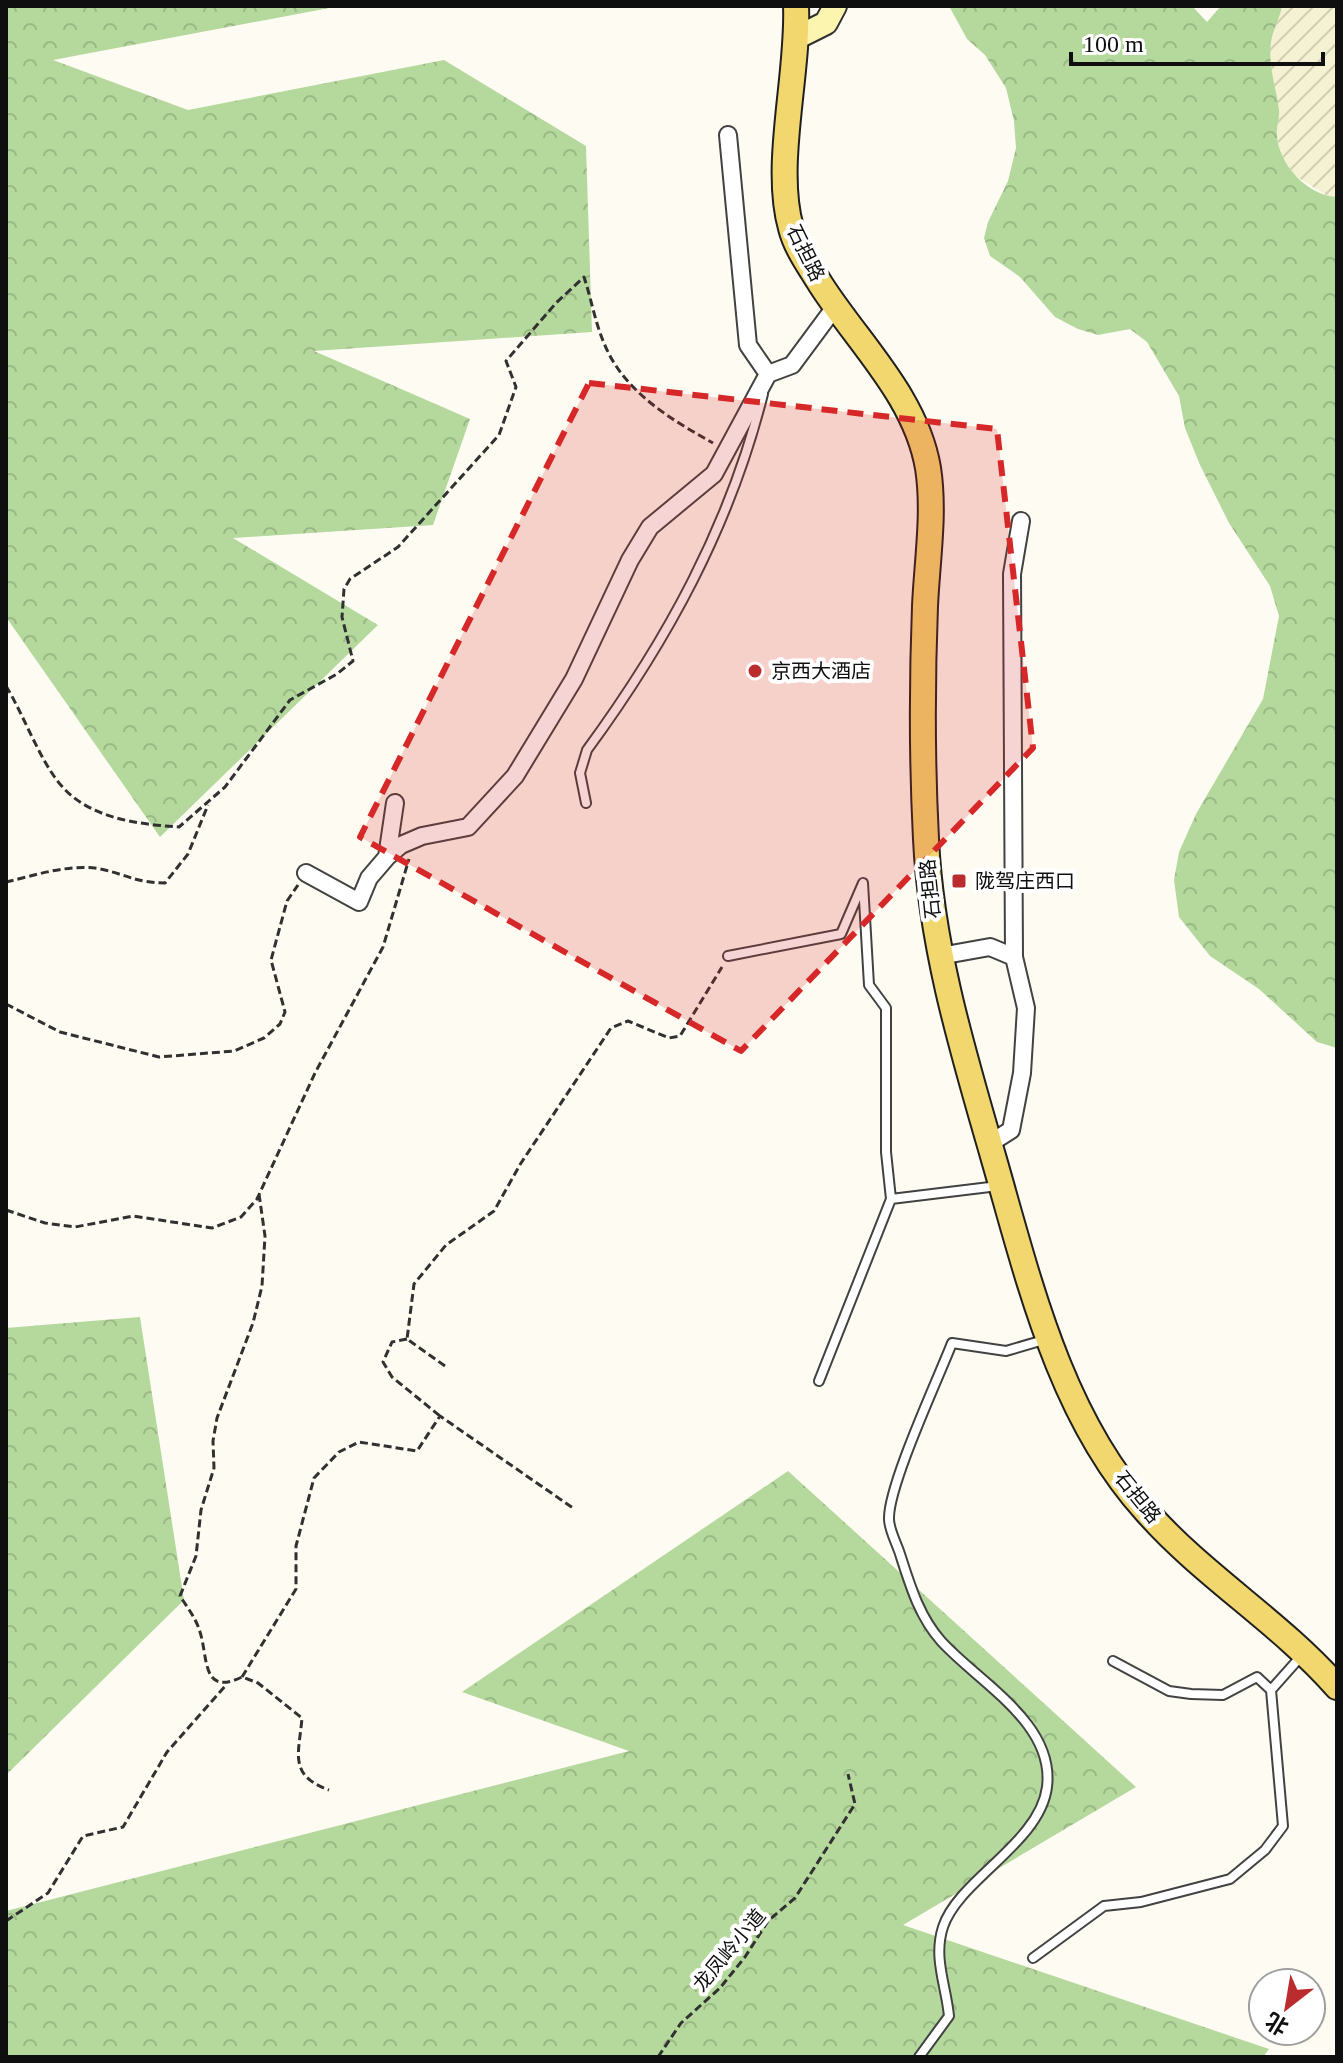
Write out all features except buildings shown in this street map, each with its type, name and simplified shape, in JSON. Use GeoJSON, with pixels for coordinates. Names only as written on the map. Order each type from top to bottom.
{"type":"FeatureCollection","features":[{"type":"Feature","properties":{"kind":"main road","name":"石担路"},"geometry":{"type":"LineString","coordinates":[[796,6],[798,37],[786,202],[792,232],[835,307],[910,411],[928,471],[925,832],[928,887],[940,956],[1001,1186],[1050,1338],[1082,1413],[1144,1510],[1337,1687]]}},
{"type":"Feature","properties":{"kind":"street"},"geometry":{"type":"LineString","coordinates":[[798,37],[826,23],[835,6]]}},
{"type":"Feature","properties":{"kind":"street"},"geometry":{"type":"LineString","coordinates":[[728,135],[748,345],[768,374]]}},
{"type":"Feature","properties":{"kind":"street"},"geometry":{"type":"LineString","coordinates":[[306,873],[359,902],[369,878],[387,857],[413,840],[468,827],[515,776],[574,679],[630,560],[650,527],[714,474],[768,374],[792,365],[835,307]]}},
{"type":"Feature","properties":{"kind":"street"},"geometry":{"type":"LineString","coordinates":[[989,1144],[1011,1130],[1022,1073],[1026,1008],[1014,957],[1012,574],[1021,521]]}},
{"type":"Feature","properties":{"kind":"street"},"geometry":{"type":"LineString","coordinates":[[387,857],[395,803]]}},
{"type":"Feature","properties":{"kind":"street"},"geometry":{"type":"LineString","coordinates":[[940,956],[990,947],[1014,957]]}},
{"type":"Feature","properties":{"kind":"lane"},"geometry":{"type":"LineString","coordinates":[[586,803],[580,773],[587,750],[674,620],[704,563],[748,456],[768,374]]}},
{"type":"Feature","properties":{"kind":"lane"},"geometry":{"type":"LineString","coordinates":[[728,956],[841,934],[863,883],[869,985],[886,1008],[886,1152],[891,1199],[819,1381]]}},
{"type":"Feature","properties":{"kind":"lane"},"geometry":{"type":"LineString","coordinates":[[891,1199],[1001,1186]]}},
{"type":"Feature","properties":{"kind":"lane"},"geometry":{"type":"LineString","coordinates":[[919,2057],[949,2016],[938,1968],[943,1926],[963,1896],[1014,1846],[1047,1788],[1044,1752],[1017,1711],[940,1640],[917,1605],[889,1519],[900,1477],[952,1343],[1006,1351],[1050,1338]]}},
{"type":"Feature","properties":{"kind":"lane"},"geometry":{"type":"LineString","coordinates":[[1271,1690],[1303,1653]]}},
{"type":"Feature","properties":{"kind":"lane"},"geometry":{"type":"LineString","coordinates":[[1033,1958],[1104,1906],[1141,1902],[1230,1879],[1265,1850],[1283,1826],[1271,1690],[1257,1677],[1223,1695],[1169,1691],[1113,1661]]}},
{"type":"Feature","properties":{"kind":"path"},"geometry":{"type":"LineString","coordinates":[[6,686],[56,780],[92,809],[132,824],[179,827],[208,805],[290,700],[337,674],[353,661],[342,617],[344,589],[350,579],[398,547],[499,435],[516,387],[506,361],[556,303],[584,277],[605,345],[636,392],[672,419],[727,451]]}},
{"type":"Feature","properties":{"kind":"path"},"geometry":{"type":"LineString","coordinates":[[6,882],[66,869],[103,869],[139,883],[165,883],[188,854],[208,805]]}},
{"type":"Feature","properties":{"kind":"path"},"geometry":{"type":"LineString","coordinates":[[6,1210],[45,1223],[75,1227],[133,1216],[212,1228],[241,1217],[259,1194],[315,1073],[383,947],[407,875],[413,840]]}},
{"type":"Feature","properties":{"kind":"path"},"geometry":{"type":"LineString","coordinates":[[6,1004],[60,1032],[159,1057],[234,1051],[264,1038],[280,1024],[285,1012],[271,960],[287,901],[306,873]]}},
{"type":"Feature","properties":{"kind":"path"},"geometry":{"type":"LineString","coordinates":[[407,1339],[414,1284],[446,1245],[494,1211],[521,1163],[611,1028],[628,1021],[669,1038],[680,1036],[728,956]]}},
{"type":"Feature","properties":{"kind":"path"},"geometry":{"type":"LineString","coordinates":[[227,1684],[215,1681],[207,1670],[200,1633],[180,1596],[196,1556],[201,1510],[214,1468],[217,1418],[253,1323],[262,1286],[265,1236],[259,1194]]}},
{"type":"Feature","properties":{"kind":"path"},"geometry":{"type":"LineString","coordinates":[[445,1366],[407,1339],[392,1342],[383,1362],[392,1377],[440,1416],[573,1508]]}},
{"type":"Feature","properties":{"kind":"path"},"geometry":{"type":"LineString","coordinates":[[6,1921],[48,1893],[83,1836],[123,1827],[167,1752],[227,1684],[242,1677],[296,1589],[296,1546],[314,1478],[339,1452],[359,1442],[417,1451],[440,1416]]}},
{"type":"Feature","properties":{"kind":"path"},"geometry":{"type":"LineString","coordinates":[[242,1677],[258,1683],[302,1718],[298,1762],[301,1773],[313,1784],[329,1790]]}},
{"type":"Feature","properties":{"kind":"path","name":"龙凤岭小道"},"geometry":{"type":"LineString","coordinates":[[658,2057],[681,2023],[720,1988],[768,1921],[803,1887],[855,1804],[848,1774]]}},
{"type":"Feature","properties":{"kind":"highlighted area"},"geometry":{"type":"Polygon","coordinates":[[[589,383],[997,429],[1033,748],[741,1051],[360,837],[589,383]]]}},
{"type":"Feature","properties":{"kind":"shaded area"},"geometry":{"type":"Polygon","coordinates":[[[1282,6],[1337,6],[1337,197],[1329,197],[1294,175],[1281,154],[1276,133],[1279,111],[1269,64],[1271,38],[1282,6]]]}},
{"type":"Feature","properties":{"kind":"green space"},"geometry":{"type":"Polygon","coordinates":[[[6,6],[340,6],[53,60],[188,110],[444,60],[586,146],[592,332],[314,351],[470,419],[433,525],[233,538],[378,625],[160,837],[6,617],[6,6]]]}},
{"type":"Feature","properties":{"kind":"green space"},"geometry":{"type":"Polygon","coordinates":[[[949,6],[1192,6],[1207,22],[1221,6],[1282,6],[1270,51],[1279,110],[1279,146],[1289,167],[1305,184],[1315,191],[1337,197],[1337,1048],[1317,1042],[1259,989],[1210,956],[1179,917],[1174,880],[1179,852],[1196,814],[1263,699],[1279,616],[1270,586],[1229,523],[1200,465],[1185,428],[1179,396],[1147,342],[1130,329],[1098,335],[1055,317],[1020,277],[990,256],[984,238],[988,222],[1008,181],[1016,148],[1014,121],[1006,88],[985,55],[967,39],[949,6]]]}},
{"type":"Feature","properties":{"kind":"green space"},"geometry":{"type":"Polygon","coordinates":[[[140,1317],[184,1600],[6,1775],[6,1328],[140,1317]]]}},
{"type":"Feature","properties":{"kind":"green space"},"geometry":{"type":"Polygon","coordinates":[[[788,1471],[1136,1787],[903,1925],[1247,2042],[1247,2047],[1269,2049],[1263,2057],[6,2057],[6,1911],[629,1751],[462,1692],[788,1471]]]}},
{"type":"Feature","properties":{"kind":"place","name":"京西大酒店"},"geometry":{"type":"Point","coordinates":[755,671]}},
{"type":"Feature","properties":{"kind":"place","name":"陇驾庄西口"},"geometry":{"type":"Point","coordinates":[959,881]}}]}
